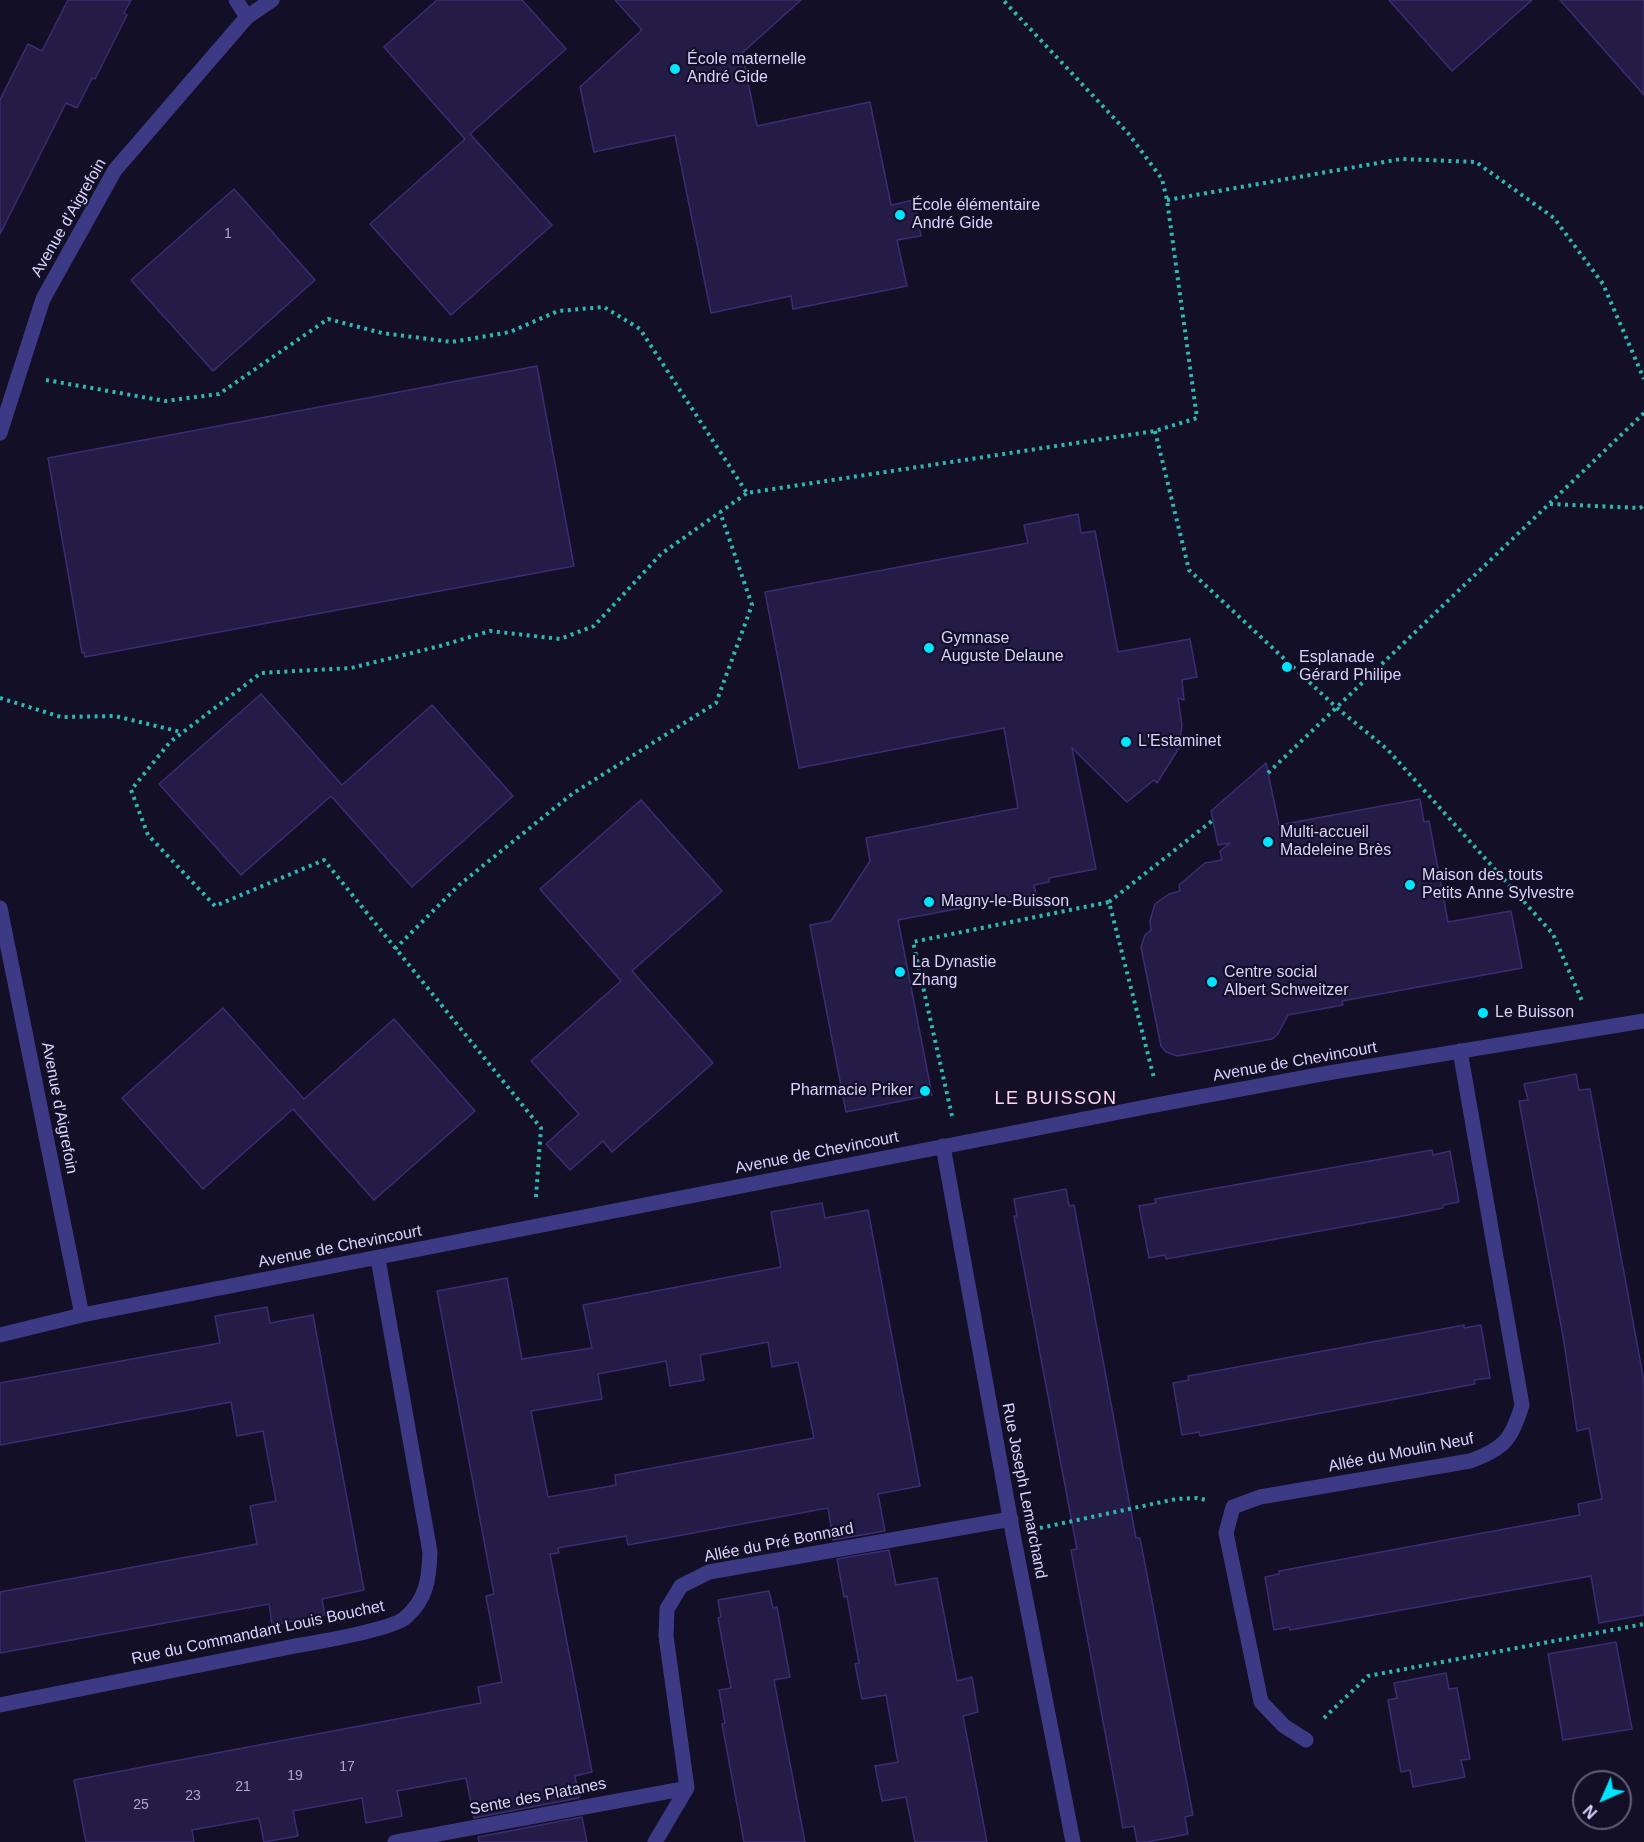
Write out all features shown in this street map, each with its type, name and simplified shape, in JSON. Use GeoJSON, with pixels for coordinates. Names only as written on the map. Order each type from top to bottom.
{"type":"FeatureCollection","features":[{"type":"Feature","properties":{"kind":"street"},"geometry":{"type":"LineString","coordinates":[[236,0],[248,17]]}},
{"type":"Feature","properties":{"kind":"street","name":"Avenue d'Aigrefoin"},"geometry":{"type":"LineString","coordinates":[[0,433],[43,298],[116,170],[248,17],[272,0]]}},
{"type":"Feature","properties":{"kind":"street","name":"Avenue d'Aigrefoin"},"geometry":{"type":"LineString","coordinates":[[0,908],[82,1315]]}},
{"type":"Feature","properties":{"kind":"street","name":"Avenue de Chevincourt"},"geometry":{"type":"LineString","coordinates":[[0,1335],[82,1315],[378,1259],[1161,1104],[1328,1073],[1644,1021]]}},
{"type":"Feature","properties":{"kind":"street","name":"Allée du Moulin Neuf"},"geometry":{"type":"LineString","coordinates":[[1233,1507],[1260,1497],[1470,1461],[1491,1454],[1507,1440],[1516,1425],[1522,1405],[1460,1051]]}},
{"type":"Feature","properties":{"kind":"street","name":"Rue Joseph Lemarchand"},"geometry":{"type":"LineString","coordinates":[[951,1145],[1012,1526],[1073,1842]]}},
{"type":"Feature","properties":{"kind":"street","name":"Rue du Commandant Louis Bouchet"},"geometry":{"type":"LineString","coordinates":[[0,1705],[384,1627],[403,1620],[418,1605],[429,1582],[430,1552],[378,1259]]}},
{"type":"Feature","properties":{"kind":"street"},"geometry":{"type":"LineString","coordinates":[[1233,1507],[1226,1533],[1261,1702],[1284,1726],[1306,1740]]}},
{"type":"Feature","properties":{"kind":"street","name":"Allée du Pré Bonnard"},"geometry":{"type":"LineString","coordinates":[[687,1788],[666,1636],[667,1609],[681,1586],[709,1572],[1012,1526]]}},
{"type":"Feature","properties":{"kind":"street"},"geometry":{"type":"LineString","coordinates":[[655,1842],[687,1788]]}},
{"type":"Feature","properties":{"kind":"street","name":"Sente des Platanes"},"geometry":{"type":"LineString","coordinates":[[395,1842],[687,1788]]}},
{"type":"Feature","properties":{"kind":"path"},"geometry":{"type":"LineString","coordinates":[[534,1228],[541,1128],[324,860],[215,906],[148,835],[131,790],[170,742],[261,673],[351,668],[490,631],[560,639],[594,626],[661,554],[747,493],[1155,431],[1197,418],[1167,200],[1162,179],[1128,133],[1003,0]]}},
{"type":"Feature","properties":{"kind":"path"},"geometry":{"type":"LineString","coordinates":[[1167,200],[1401,159],[1476,162],[1554,218],[1603,284],[1644,379]]}},
{"type":"Feature","properties":{"kind":"path"},"geometry":{"type":"LineString","coordinates":[[18,375],[165,401],[219,394],[328,319],[382,333],[452,342],[510,332],[558,311],[604,307],[640,329],[747,493]]}},
{"type":"Feature","properties":{"kind":"path"},"geometry":{"type":"LineString","coordinates":[[1268,773],[1644,413]]}},
{"type":"Feature","properties":{"kind":"path"},"geometry":{"type":"LineString","coordinates":[[1155,431],[1189,570],[1338,708],[1387,748],[1552,934],[1594,1029]]}},
{"type":"Feature","properties":{"kind":"path"},"geometry":{"type":"LineString","coordinates":[[1550,504],[1640,508],[1644,505]]}},
{"type":"Feature","properties":{"kind":"path"},"geometry":{"type":"LineString","coordinates":[[395,949],[459,885],[572,794],[716,703],[752,605],[720,512]]}},
{"type":"Feature","properties":{"kind":"path"},"geometry":{"type":"LineString","coordinates":[[0,698],[61,717],[115,716],[182,732]]}},
{"type":"Feature","properties":{"kind":"path"},"geometry":{"type":"LineString","coordinates":[[951,1145],[913,942],[1109,902],[1213,820]]}},
{"type":"Feature","properties":{"kind":"path"},"geometry":{"type":"LineString","coordinates":[[1109,902],[1161,1104]]}},
{"type":"Feature","properties":{"kind":"path"},"geometry":{"type":"LineString","coordinates":[[1012,1526],[1176,1499],[1197,1498],[1233,1507]]}},
{"type":"Feature","properties":{"kind":"path"},"geometry":{"type":"LineString","coordinates":[[1306,1740],[1330,1711],[1368,1676],[1644,1624]]}},
{"type":"Feature","properties":{"kind":"building"},"geometry":{"type":"Polygon","coordinates":[[[68,0],[131,0],[124,13],[127,15],[95,79],[92,78],[77,108],[66,103],[0,234],[0,100],[28,44],[42,51],[68,0]]]}},
{"type":"Feature","properties":{"kind":"building"},"geometry":{"type":"Polygon","coordinates":[[[437,0],[522,0],[566,49],[470,134],[552,225],[451,315],[370,224],[465,139],[384,47],[437,0]]]}},
{"type":"Feature","properties":{"kind":"building"},"geometry":{"type":"Polygon","coordinates":[[[615,0],[801,0],[742,53],[757,126],[870,102],[891,205],[914,200],[921,236],[897,240],[907,286],[793,309],[791,296],[711,313],[675,135],[594,152],[580,87],[642,30],[615,0]]]}},
{"type":"Feature","properties":{"kind":"building"},"geometry":{"type":"Polygon","coordinates":[[[1389,0],[1532,0],[1452,71],[1389,0]]]}},
{"type":"Feature","properties":{"kind":"building"},"geometry":{"type":"Polygon","coordinates":[[[1560,0],[1644,0],[1644,95],[1560,0]]]}},
{"type":"Feature","properties":{"kind":"building"},"geometry":{"type":"Polygon","coordinates":[[[234,189],[315,280],[213,371],[131,280],[234,189]]]}},
{"type":"Feature","properties":{"kind":"building"},"geometry":{"type":"Polygon","coordinates":[[[537,366],[574,566],[85,657],[84,652],[82,653],[48,458],[537,366]]]}},
{"type":"Feature","properties":{"kind":"building"},"geometry":{"type":"Polygon","coordinates":[[[1078,514],[1081,533],[1095,531],[1118,652],[1190,639],[1197,677],[1182,680],[1184,700],[1178,698],[1182,725],[1179,748],[1157,783],[1154,780],[1127,802],[1072,748],[1096,869],[1049,878],[1049,882],[1034,885],[1036,894],[898,920],[932,1095],[846,1112],[810,925],[831,921],[870,861],[866,838],[1018,808],[1004,728],[799,768],[765,592],[1028,543],[1024,525],[1078,514]]]}},
{"type":"Feature","properties":{"kind":"building"},"geometry":{"type":"Polygon","coordinates":[[[261,694],[342,785],[432,705],[513,796],[412,887],[331,796],[241,875],[159,784],[261,694]]]}},
{"type":"Feature","properties":{"kind":"building"},"geometry":{"type":"Polygon","coordinates":[[[1266,763],[1279,825],[1420,799],[1424,822],[1429,821],[1448,922],[1511,911],[1522,968],[1342,1001],[1343,1005],[1288,1015],[1278,1034],[1272,1039],[1177,1056],[1166,1052],[1161,1046],[1141,947],[1145,935],[1151,930],[1150,921],[1155,904],[1169,894],[1180,891],[1179,885],[1205,863],[1222,860],[1220,851],[1230,843],[1218,845],[1211,811],[1266,763]]]}},
{"type":"Feature","properties":{"kind":"building"},"geometry":{"type":"Polygon","coordinates":[[[641,800],[722,891],[632,971],[713,1063],[612,1152],[603,1141],[570,1170],[546,1144],[579,1114],[531,1061],[621,981],[540,889],[641,800]]]}},
{"type":"Feature","properties":{"kind":"building"},"geometry":{"type":"Polygon","coordinates":[[[223,1008],[304,1099],[394,1019],[475,1111],[374,1200],[293,1109],[203,1189],[122,1098],[223,1008]]]}},
{"type":"Feature","properties":{"kind":"building"},"geometry":{"type":"Polygon","coordinates":[[[1576,1074],[1579,1090],[1590,1089],[1644,1381],[1644,1615],[1599,1623],[1591,1576],[1290,1630],[1289,1627],[1274,1630],[1265,1577],[1279,1574],[1279,1571],[1580,1515],[1578,1504],[1602,1499],[1589,1428],[1577,1431],[1564,1342],[1519,1101],[1528,1100],[1524,1084],[1576,1074]]]}},
{"type":"Feature","properties":{"kind":"building"},"geometry":{"type":"Polygon","coordinates":[[[1432,1150],[1433,1155],[1450,1151],[1459,1202],[1443,1205],[1443,1208],[1408,1215],[1166,1259],[1165,1255],[1149,1258],[1139,1206],[1156,1203],[1155,1199],[1432,1150]]]}},
{"type":"Feature","properties":{"kind":"building"},"geometry":{"type":"Polygon","coordinates":[[[1066,1189],[1069,1206],[1074,1205],[1136,1538],[1140,1538],[1193,1815],[1185,1817],[1188,1834],[1147,1842],[1137,1842],[1134,1826],[1123,1828],[1071,1550],[1077,1549],[1014,1216],[1017,1216],[1014,1199],[1066,1189]]]}},
{"type":"Feature","properties":{"kind":"building"},"geometry":{"type":"Polygon","coordinates":[[[822,1203],[825,1218],[868,1210],[920,1486],[878,1494],[885,1531],[833,1540],[828,1508],[628,1545],[626,1536],[558,1548],[559,1553],[550,1554],[592,1772],[575,1776],[579,1798],[474,1818],[466,1778],[397,1791],[402,1816],[366,1823],[362,1798],[293,1811],[298,1836],[264,1842],[259,1818],[192,1830],[194,1842],[86,1842],[74,1780],[481,1703],[478,1687],[502,1682],[486,1596],[494,1594],[437,1291],[507,1278],[522,1359],[592,1348],[583,1305],[781,1267],[771,1212],[822,1203]],[[768,1342],[700,1355],[704,1380],[670,1386],[666,1361],[598,1374],[602,1399],[531,1411],[548,1497],[616,1485],[615,1475],[814,1438],[798,1362],[772,1367],[768,1342]]]}},
{"type":"Feature","properties":{"kind":"building"},"geometry":{"type":"Polygon","coordinates":[[[267,1307],[270,1323],[313,1315],[364,1590],[322,1599],[325,1615],[272,1625],[269,1604],[0,1653],[0,1592],[257,1544],[250,1506],[276,1501],[263,1431],[237,1436],[231,1402],[0,1445],[0,1383],[220,1343],[215,1316],[267,1307]]]}},
{"type":"Feature","properties":{"kind":"building"},"geometry":{"type":"Polygon","coordinates":[[[1464,1325],[1464,1328],[1481,1325],[1490,1378],[1474,1380],[1475,1384],[1200,1436],[1199,1432],[1182,1435],[1173,1383],[1189,1380],[1188,1376],[1464,1325]]]}},
{"type":"Feature","properties":{"kind":"building"},"geometry":{"type":"Polygon","coordinates":[[[889,1550],[896,1585],[937,1578],[957,1681],[972,1677],[978,1712],[963,1716],[987,1842],[915,1842],[906,1797],[882,1801],[875,1766],[898,1762],[886,1695],[862,1699],[855,1664],[859,1663],[847,1596],[844,1597],[837,1559],[889,1550]]]}},
{"type":"Feature","properties":{"kind":"building"},"geometry":{"type":"Polygon","coordinates":[[[769,1591],[773,1608],[777,1607],[790,1677],[774,1680],[805,1842],[744,1842],[722,1724],[725,1723],[719,1690],[731,1688],[718,1618],[721,1617],[718,1600],[769,1591]]]}},
{"type":"Feature","properties":{"kind":"building"},"geometry":{"type":"Polygon","coordinates":[[[1616,1642],[1632,1729],[1563,1740],[1548,1654],[1616,1642]]]}},
{"type":"Feature","properties":{"kind":"building"},"geometry":{"type":"Polygon","coordinates":[[[1446,1673],[1449,1689],[1457,1688],[1470,1759],[1461,1760],[1465,1777],[1413,1787],[1410,1770],[1401,1772],[1388,1700],[1397,1698],[1394,1683],[1446,1673]]]}},
{"type":"Feature","properties":{"kind":"building"},"geometry":{"type":"Polygon","coordinates":[[[582,1817],[587,1842],[479,1842],[478,1837],[582,1817]]]}},
{"type":"Feature","properties":{"kind":"place","name":"École maternelle André Gide"},"geometry":{"type":"Point","coordinates":[675,69]}},
{"type":"Feature","properties":{"kind":"place","name":"École élémentaire André Gide"},"geometry":{"type":"Point","coordinates":[900,215]}},
{"type":"Feature","properties":{"kind":"place","name":"Gymnase Auguste Delaune"},"geometry":{"type":"Point","coordinates":[929,648]}},
{"type":"Feature","properties":{"kind":"place","name":"Esplanade Gérard Philipe"},"geometry":{"type":"Point","coordinates":[1287,667]}},
{"type":"Feature","properties":{"kind":"place","name":"L'Estaminet"},"geometry":{"type":"Point","coordinates":[1126,742]}},
{"type":"Feature","properties":{"kind":"place","name":"Multi-accueil Madeleine Brès"},"geometry":{"type":"Point","coordinates":[1268,842]}},
{"type":"Feature","properties":{"kind":"place","name":"Maison des touts Petits Anne Sylvestre"},"geometry":{"type":"Point","coordinates":[1410,885]}},
{"type":"Feature","properties":{"kind":"place","name":"Magny-le-Buisson"},"geometry":{"type":"Point","coordinates":[929,902]}},
{"type":"Feature","properties":{"kind":"place","name":"La Dynastie Zhang"},"geometry":{"type":"Point","coordinates":[900,972]}},
{"type":"Feature","properties":{"kind":"place","name":"Centre social Albert Schweitzer"},"geometry":{"type":"Point","coordinates":[1212,982]}},
{"type":"Feature","properties":{"kind":"place","name":"Le Buisson"},"geometry":{"type":"Point","coordinates":[1483,1013]}},
{"type":"Feature","properties":{"kind":"place","name":"Pharmacie Priker"},"geometry":{"type":"Point","coordinates":[925,1091]}},
{"type":"Feature","properties":{"kind":"district","name":"LE BUISSON"},"geometry":{"type":"Point","coordinates":[1056,1099]}}]}
